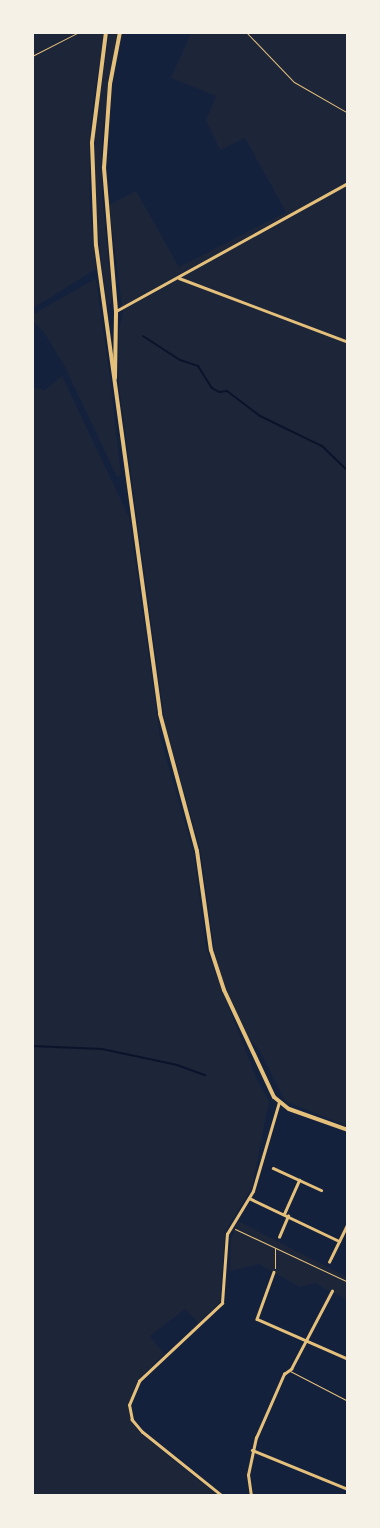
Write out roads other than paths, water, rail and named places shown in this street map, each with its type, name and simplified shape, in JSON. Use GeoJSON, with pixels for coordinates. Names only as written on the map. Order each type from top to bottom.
{"type":"FeatureCollection","features":[{"type":"Feature","properties":{"kind":"main road"},"geometry":{"type":"LineString","coordinates":[[106,32],[97,87],[91,181],[104,314],[114,390],[142,564],[162,728],[197,851],[213,962],[257,1066],[279,1102],[348,1130]]}},
{"type":"Feature","properties":{"kind":"main road"},"geometry":{"type":"LineString","coordinates":[[114,390],[116,311],[104,168],[110,84],[120,32]]}},
{"type":"Feature","properties":{"kind":"main road"},"geometry":{"type":"LineString","coordinates":[[104,314],[116,311]]}},
{"type":"Feature","properties":{"kind":"street"},"geometry":{"type":"LineString","coordinates":[[116,311],[179,278],[348,183]]}},
{"type":"Feature","properties":{"kind":"street"},"geometry":{"type":"LineString","coordinates":[[179,278],[348,342]]}},
{"type":"Feature","properties":{"kind":"street"},"geometry":{"type":"LineString","coordinates":[[222,1496],[142,1432],[132,1420],[129,1405],[139,1381],[222,1303],[225,1242],[230,1226],[249,1198],[256,1183],[279,1102]]}},
{"type":"Feature","properties":{"kind":"street"},"geometry":{"type":"LineString","coordinates":[[274,1168],[321,1190]]}},
{"type":"Feature","properties":{"kind":"street"},"geometry":{"type":"LineString","coordinates":[[284,1214],[299,1180]]}},
{"type":"Feature","properties":{"kind":"street"},"geometry":{"type":"LineString","coordinates":[[249,1198],[339,1241]]}},
{"type":"Feature","properties":{"kind":"street"},"geometry":{"type":"LineString","coordinates":[[279,1237],[288,1216]]}},
{"type":"Feature","properties":{"kind":"street"},"geometry":{"type":"LineString","coordinates":[[329,1262],[348,1223]]}},
{"type":"Feature","properties":{"kind":"street"},"geometry":{"type":"LineString","coordinates":[[274,1272],[257,1319],[348,1359]]}},
{"type":"Feature","properties":{"kind":"street"},"geometry":{"type":"LineString","coordinates":[[251,1496],[248,1475],[252,1450],[284,1374],[291,1370],[332,1291]]}},
{"type":"Feature","properties":{"kind":"street"},"geometry":{"type":"LineString","coordinates":[[252,1450],[348,1489]]}},
{"type":"Feature","properties":{"kind":"lane"},"geometry":{"type":"LineString","coordinates":[[32,56],[79,32]]}},
{"type":"Feature","properties":{"kind":"lane"},"geometry":{"type":"LineString","coordinates":[[291,1370],[346,1400]]}},
{"type":"Feature","properties":{"kind":"waterway"},"geometry":{"type":"LineString","coordinates":[[143,336],[180,360],[198,366],[212,388],[219,392],[227,391],[260,416],[322,446],[348,471]]}},
{"type":"Feature","properties":{"kind":"waterway"},"geometry":{"type":"LineString","coordinates":[[32,1046],[102,1049],[177,1065],[205,1075]]}}]}
